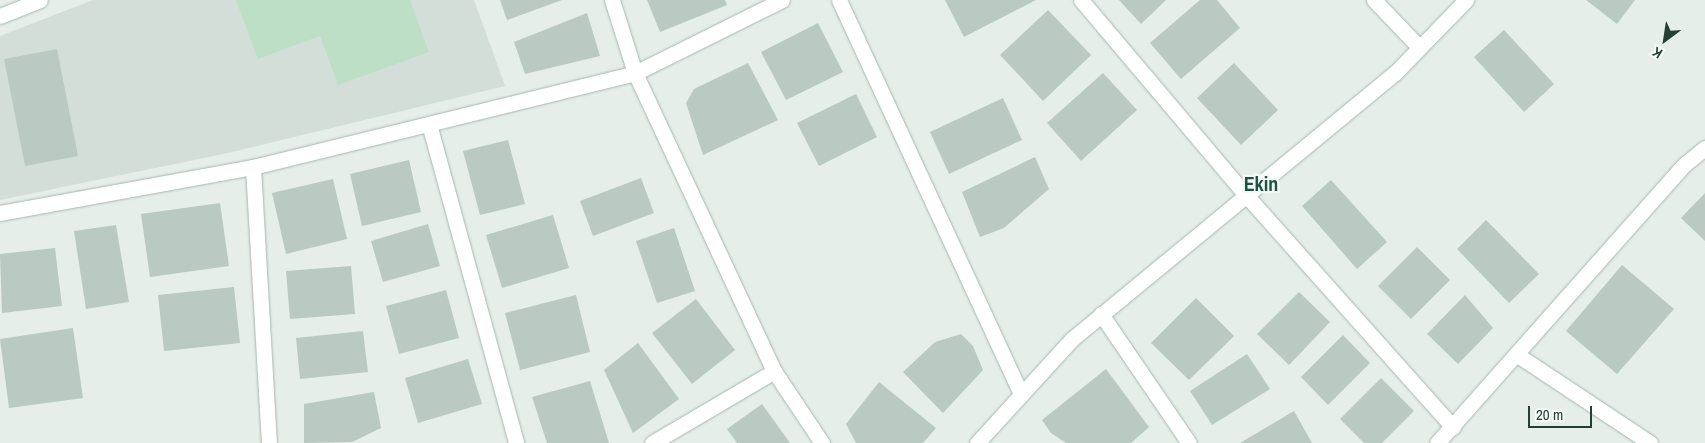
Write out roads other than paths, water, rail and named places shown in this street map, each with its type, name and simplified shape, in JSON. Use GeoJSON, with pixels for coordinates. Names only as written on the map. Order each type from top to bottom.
{"type":"FeatureCollection","features":[{"type":"Feature","properties":{"kind":"street"},"geometry":{"type":"LineString","coordinates":[[0,16],[40,0]]}},
{"type":"Feature","properties":{"kind":"street"},"geometry":{"type":"LineString","coordinates":[[612,0],[635,73],[774,370],[822,443]]}},
{"type":"Feature","properties":{"kind":"street"},"geometry":{"type":"LineString","coordinates":[[0,213],[253,167],[635,73],[782,0]]}},
{"type":"Feature","properties":{"kind":"street"},"geometry":{"type":"LineString","coordinates":[[839,0],[1021,394]]}},
{"type":"Feature","properties":{"kind":"street"},"geometry":{"type":"LineString","coordinates":[[1081,0],[1246,195],[1453,427]]}},
{"type":"Feature","properties":{"kind":"street"},"geometry":{"type":"LineString","coordinates":[[1374,0],[1420,48]]}},
{"type":"Feature","properties":{"kind":"street"},"geometry":{"type":"LineString","coordinates":[[977,443],[1072,339],[1395,73],[1466,0]]}},
{"type":"Feature","properties":{"kind":"street"},"geometry":{"type":"LineString","coordinates":[[429,124],[516,443]]}},
{"type":"Feature","properties":{"kind":"street"},"geometry":{"type":"LineString","coordinates":[[1437,443],[1685,164],[1705,148]]}},
{"type":"Feature","properties":{"kind":"street"},"geometry":{"type":"LineString","coordinates":[[253,167],[270,443]]}},
{"type":"Feature","properties":{"kind":"street"},"geometry":{"type":"LineString","coordinates":[[1102,314],[1189,443]]}},
{"type":"Feature","properties":{"kind":"street"},"geometry":{"type":"LineString","coordinates":[[1516,354],[1650,443]]}},
{"type":"Feature","properties":{"kind":"street"},"geometry":{"type":"LineString","coordinates":[[652,443],[774,370]]}},
{"type":"Feature","properties":{"kind":"district","name":"Ekin"},"geometry":{"type":"Point","coordinates":[1261,183]}}]}
